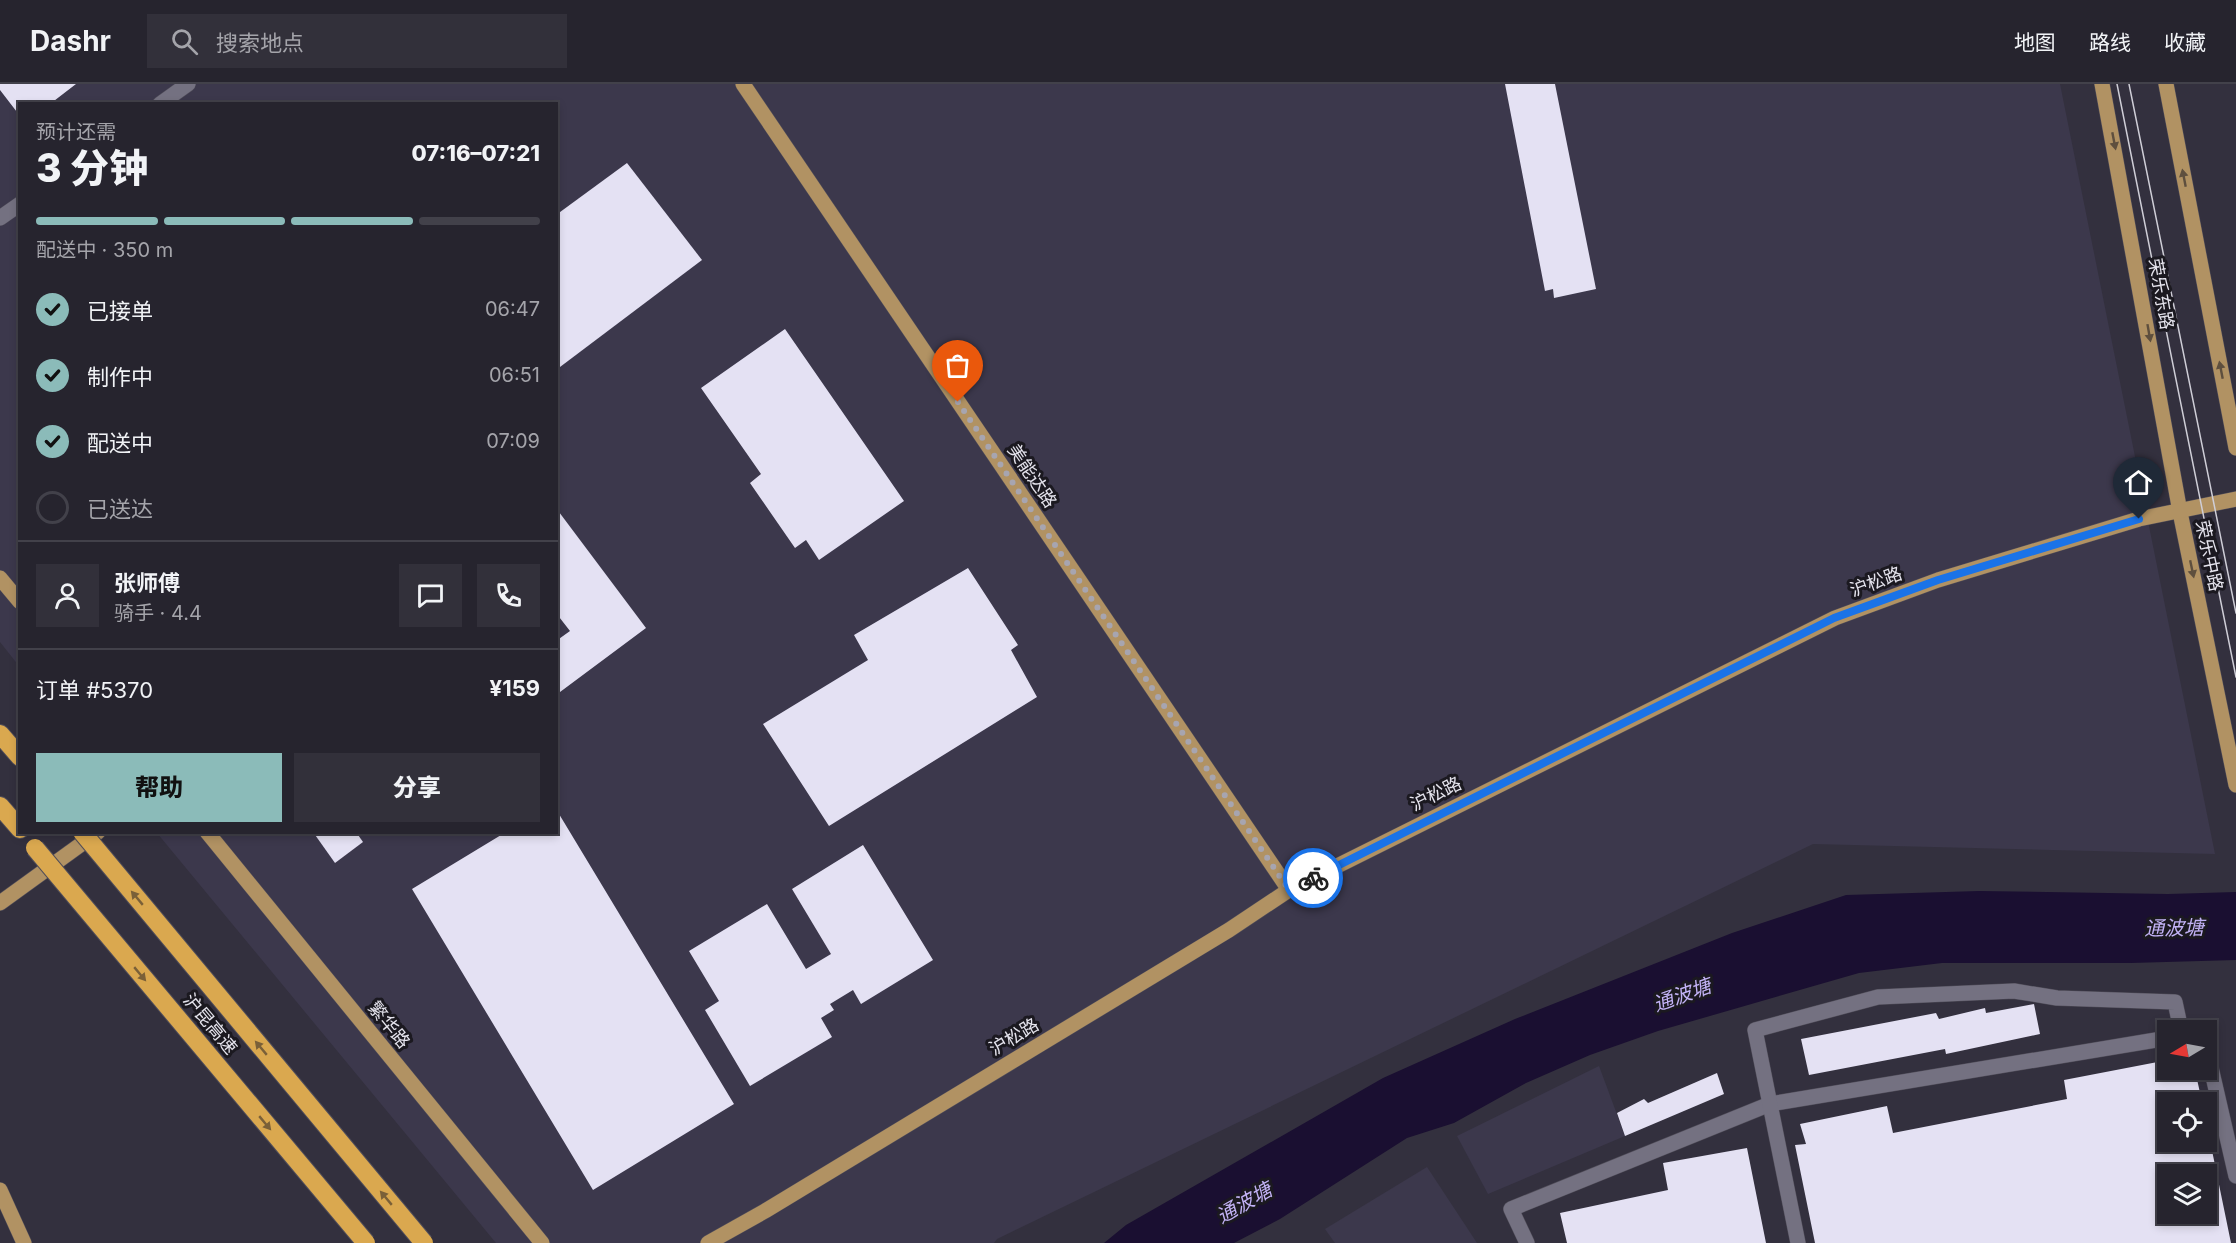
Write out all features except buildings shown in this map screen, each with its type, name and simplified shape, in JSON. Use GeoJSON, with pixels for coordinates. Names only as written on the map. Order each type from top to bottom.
{"type":"FeatureCollection","features":[{"type":"Feature","properties":{"kind":"highway"},"geometry":{"type":"LineString","coordinates":[[0,734],[18,755]]}},
{"type":"Feature","properties":{"kind":"highway","name":"沪昆高速"},"geometry":{"type":"LineString","coordinates":[[0,806],[18,827]]}},
{"type":"Feature","properties":{"kind":"highway","name":"沪昆高速"},"geometry":{"type":"LineString","coordinates":[[23,834],[366,1243]]}},
{"type":"Feature","properties":{"kind":"highway","name":"沪昆高速"},"geometry":{"type":"LineString","coordinates":[[84,834],[424,1243]]}},
{"type":"Feature","properties":{"kind":"main road","name":"美能达路"},"geometry":{"type":"LineString","coordinates":[[743,84],[1289,890]]}},
{"type":"Feature","properties":{"kind":"main road","name":"荣乐东路"},"geometry":{"type":"LineString","coordinates":[[2102,84],[2180,512]]}},
{"type":"Feature","properties":{"kind":"main road"},"geometry":{"type":"LineString","coordinates":[[2166,84],[2236,448]]}},
{"type":"Feature","properties":{"kind":"main road","name":"沪松路"},"geometry":{"type":"LineString","coordinates":[[708,1243],[785,1199],[1219,936],[1289,890],[1834,618],[1938,580],[2139,519],[2236,499]]}},
{"type":"Feature","properties":{"kind":"main road","name":"荣乐中路"},"geometry":{"type":"LineString","coordinates":[[2180,512],[2236,785]]}},
{"type":"Feature","properties":{"kind":"main road"},"geometry":{"type":"LineString","coordinates":[[0,578],[18,600]]}},
{"type":"Feature","properties":{"kind":"main road"},"geometry":{"type":"LineString","coordinates":[[0,903],[95,834]]}},
{"type":"Feature","properties":{"kind":"main road","name":"繁华路"},"geometry":{"type":"LineString","coordinates":[[209,834],[542,1243]]}},
{"type":"Feature","properties":{"kind":"main road"},"geometry":{"type":"LineString","coordinates":[[0,1190],[24,1243]]}},
{"type":"Feature","properties":{"kind":"street"},"geometry":{"type":"LineString","coordinates":[[163,102],[188,84]]}},
{"type":"Feature","properties":{"kind":"street"},"geometry":{"type":"LineString","coordinates":[[0,218],[18,205]]}},
{"type":"Feature","properties":{"kind":"street"},"geometry":{"type":"LineString","coordinates":[[1798,1243],[1755,1030],[1878,997],[2014,991],[2058,998],[2175,1002],[2179,1020]]}},
{"type":"Feature","properties":{"kind":"street"},"geometry":{"type":"LineString","coordinates":[[1527,1243],[1511,1209],[1770,1104],[2157,1040]]}},
{"type":"Feature","properties":{"kind":"street"},"geometry":{"type":"LineString","coordinates":[[2214,1080],[2236,1176]]}},
{"type":"Feature","properties":{"kind":"shaded area"},"geometry":{"type":"Polygon","coordinates":[[[0,84],[2060,84],[2215,854],[1813,844],[997,1239],[994,1243],[496,1243],[158,834],[558,834],[558,102],[18,102],[18,665],[0,642],[0,84]]]}},
{"type":"Feature","properties":{"kind":"shaded area"},"geometry":{"type":"Polygon","coordinates":[[[1599,1066],[1625,1136],[1488,1194],[1457,1136],[1599,1066]]]}},
{"type":"Feature","properties":{"kind":"shaded area"},"geometry":{"type":"Polygon","coordinates":[[[1427,1167],[1477,1243],[1335,1243],[1325,1229],[1427,1167]]]}},
{"type":"Feature","properties":{"kind":"water","name":"通波塘"},"geometry":{"type":"Polygon","coordinates":[[[1979,891],[2168,894],[2236,892],[2236,960],[2131,963],[1942,963],[1859,973],[1658,1031],[1590,1055],[1526,1083],[1454,1123],[1407,1138],[1280,1219],[1234,1243],[1104,1243],[1126,1225],[1383,1078],[1515,1019],[1732,933],[1846,895],[1979,891]]]}},
{"type":"Feature","properties":{"kind":"tram line"},"geometry":{"type":"LineString","coordinates":[[2117,84],[2236,677]]}},
{"type":"Feature","properties":{"kind":"tram line"},"geometry":{"type":"LineString","coordinates":[[2129,84],[2236,613]]}},
{"type":"Feature","properties":{"kind":"way so far"},"geometry":{"type":"LineString","coordinates":[[958,402],[1289,890],[1313,878]]}},
{"type":"Feature","properties":{"kind":"route"},"geometry":{"type":"LineString","coordinates":[[1313,878],[1834,618],[1938,580],[2139,519]]}}]}
